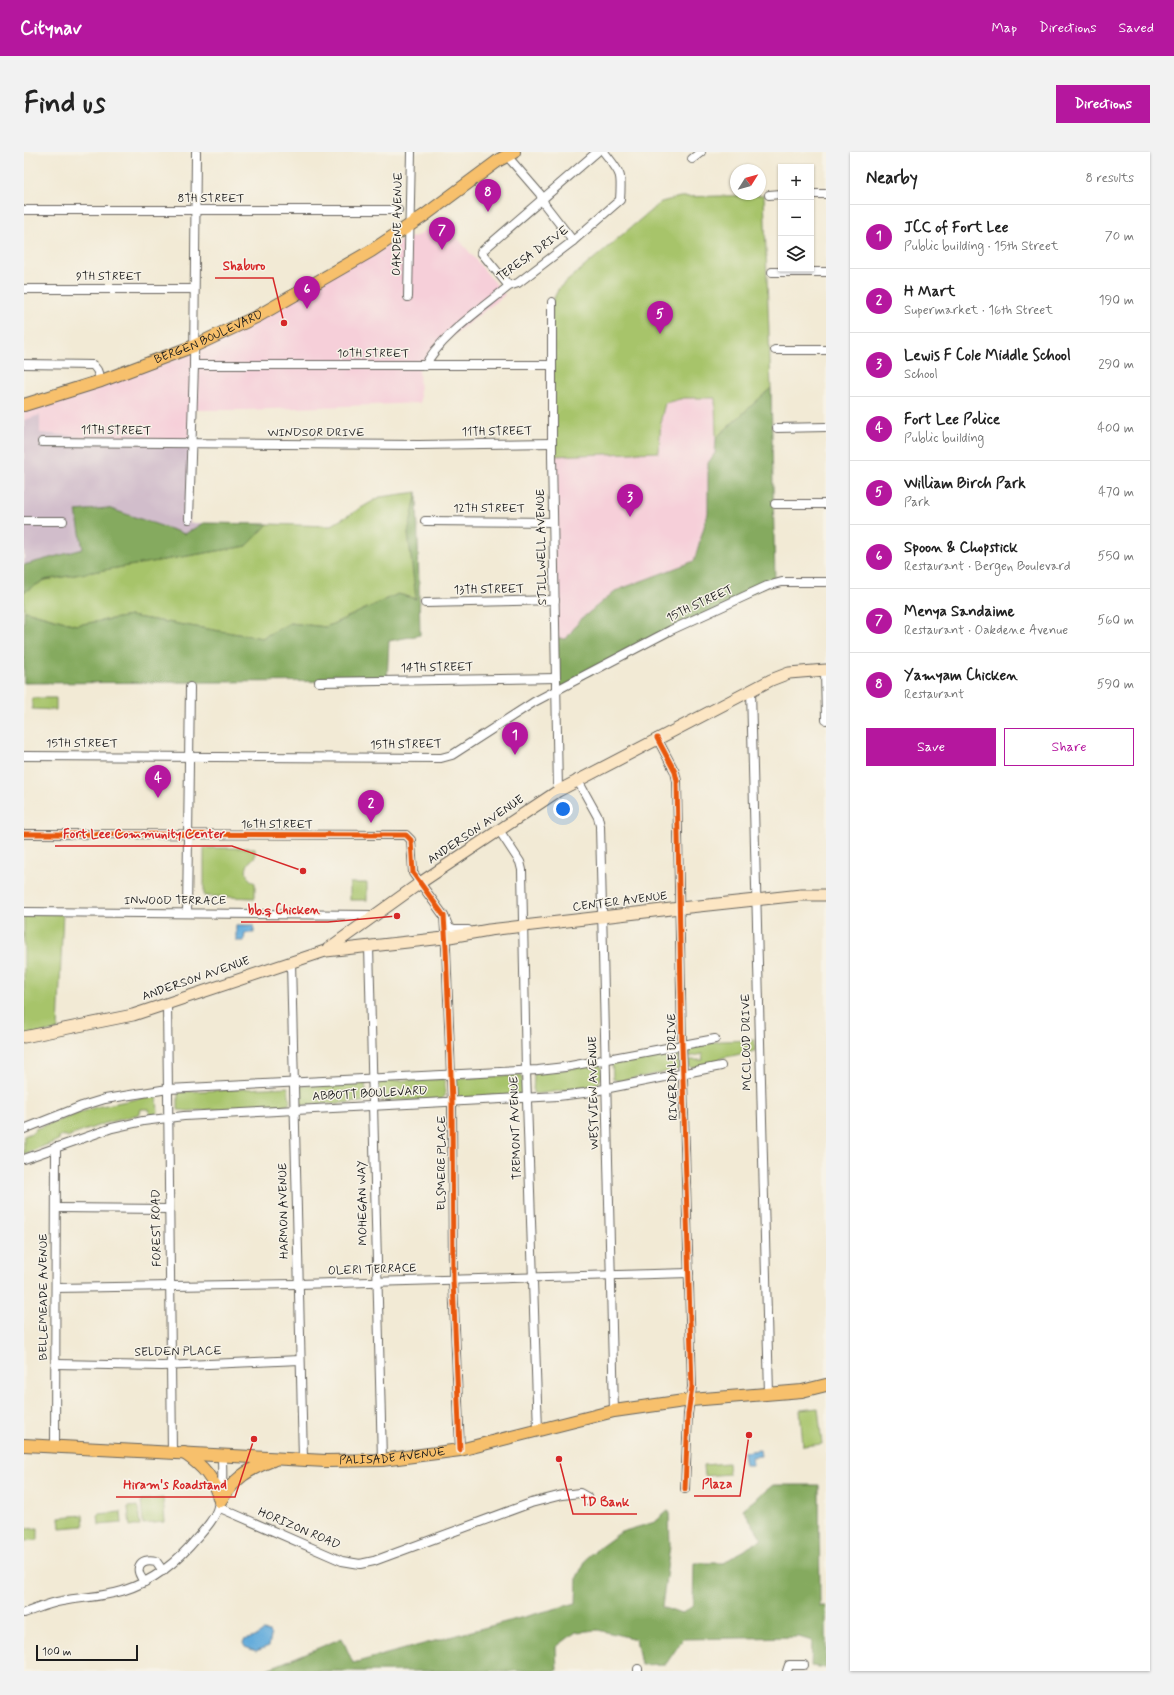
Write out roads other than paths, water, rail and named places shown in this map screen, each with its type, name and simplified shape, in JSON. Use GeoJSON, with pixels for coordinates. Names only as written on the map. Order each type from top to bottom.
{"type":"FeatureCollection","features":[{"type":"Feature","properties":{"kind":"main road","name":"BERGEN BOULEVARD"},"geometry":{"type":"LineString","coordinates":[[24,405],[101,381],[194,346],[258,316],[372,251],[507,155]]}},
{"type":"Feature","properties":{"kind":"main road","name":"ANDERSON AVENUE"},"geometry":{"type":"LineString","coordinates":[[24,1036],[133,1014],[325,951],[374,915],[577,779],[750,690],[789,673],[825,670]]}},
{"type":"Feature","properties":{"kind":"main road","name":"CENTER AVENUE"},"geometry":{"type":"LineString","coordinates":[[325,951],[444,938],[489,930],[680,908],[802,895],[826,895]]}},
{"type":"Feature","properties":{"kind":"main road","name":"PALISADE AVENUE"},"geometry":{"type":"LineString","coordinates":[[24,1445],[277,1458],[382,1460],[460,1450],[614,1411],[691,1400],[802,1391],[825,1385]]}},
{"type":"Feature","properties":{"kind":"main road"},"geometry":{"type":"LineString","coordinates":[[178,1452],[200,1463],[206,1470],[214,1482],[219,1504]]}},
{"type":"Feature","properties":{"kind":"main road"},"geometry":{"type":"LineString","coordinates":[[219,1504],[230,1486],[242,1474],[252,1468],[277,1458]]}},
{"type":"Feature","properties":{"kind":"street"},"geometry":{"type":"LineString","coordinates":[[189,519],[190,444],[194,365],[196,152]]}},
{"type":"Feature","properties":{"kind":"street","name":"OAKDENE AVENUE"},"geometry":{"type":"LineString","coordinates":[[408,297],[411,152]]}},
{"type":"Feature","properties":{"kind":"street"},"geometry":{"type":"LineString","coordinates":[[509,286],[481,252],[597,152]]}},
{"type":"Feature","properties":{"kind":"street","name":"TERESA DRIVE"},"geometry":{"type":"LineString","coordinates":[[425,366],[431,354],[445,340],[509,286],[518,283],[573,241],[620,200],[621,177],[618,170],[604,152]]}},
{"type":"Feature","properties":{"kind":"street"},"geometry":{"type":"LineString","coordinates":[[692,159],[701,152]]}},
{"type":"Feature","properties":{"kind":"street"},"geometry":{"type":"LineString","coordinates":[[507,155],[542,198],[545,206],[573,241]]}},
{"type":"Feature","properties":{"kind":"street"},"geometry":{"type":"LineString","coordinates":[[769,195],[778,194]]}},
{"type":"Feature","properties":{"kind":"street"},"geometry":{"type":"LineString","coordinates":[[814,194],[826,194]]}},
{"type":"Feature","properties":{"kind":"street","name":"8TH STREET"},"geometry":{"type":"LineString","coordinates":[[24,210],[398,210]]}},
{"type":"Feature","properties":{"kind":"street"},"geometry":{"type":"LineString","coordinates":[[772,272],[826,272]]}},
{"type":"Feature","properties":{"kind":"street","name":"9TH STREET"},"geometry":{"type":"LineString","coordinates":[[24,288],[194,289]]}},
{"type":"Feature","properties":{"kind":"street","name":"STILLWELL AVENUE"},"geometry":{"type":"LineString","coordinates":[[552,302],[552,443],[558,791]]}},
{"type":"Feature","properties":{"kind":"street"},"geometry":{"type":"LineString","coordinates":[[775,350],[826,350]]}},
{"type":"Feature","properties":{"kind":"street"},"geometry":{"type":"LineString","coordinates":[[24,364],[93,365],[97,370],[101,381]]}},
{"type":"Feature","properties":{"kind":"street","name":"10TH STREET"},"geometry":{"type":"LineString","coordinates":[[194,365],[552,365]]}},
{"type":"Feature","properties":{"kind":"street"},"geometry":{"type":"LineString","coordinates":[[777,428],[826,427]]}},
{"type":"Feature","properties":{"kind":"street","name":"11TH STREET"},"geometry":{"type":"LineString","coordinates":[[42,442],[190,444]]}},
{"type":"Feature","properties":{"kind":"street","name":"11TH STREET"},"geometry":{"type":"LineString","coordinates":[[442,445],[552,443]]}},
{"type":"Feature","properties":{"kind":"street","name":"WINDSOR DRIVE"},"geometry":{"type":"LineString","coordinates":[[190,444],[442,445]]}},
{"type":"Feature","properties":{"kind":"street"},"geometry":{"type":"LineString","coordinates":[[775,504],[826,504]]}},
{"type":"Feature","properties":{"kind":"street"},"geometry":{"type":"LineString","coordinates":[[24,521],[63,521]]}},
{"type":"Feature","properties":{"kind":"street","name":"12TH STREET"},"geometry":{"type":"LineString","coordinates":[[425,521],[553,522]]}},
{"type":"Feature","properties":{"kind":"street","name":"15TH STREET"},"geometry":{"type":"LineString","coordinates":[[24,756],[441,758],[452,755],[513,715],[671,630],[766,586],[782,582],[826,582]]}},
{"type":"Feature","properties":{"kind":"street","name":"13TH STREET"},"geometry":{"type":"LineString","coordinates":[[425,603],[555,600]]}},
{"type":"Feature","properties":{"kind":"street"},"geometry":{"type":"LineString","coordinates":[[825,670],[826,720]]}},
{"type":"Feature","properties":{"kind":"street","name":"14TH STREET"},"geometry":{"type":"LineString","coordinates":[[319,682],[556,678]]}},
{"type":"Feature","properties":{"kind":"street"},"geometry":{"type":"LineString","coordinates":[[187,913],[190,687]]}},
{"type":"Feature","properties":{"kind":"street","name":"MCCLOUD DRIVE"},"geometry":{"type":"LineString","coordinates":[[750,690],[757,900],[769,1394]]}},
{"type":"Feature","properties":{"kind":"street","name":"RIVERDALE DRIVE"},"geometry":{"type":"LineString","coordinates":[[657,738],[675,772],[677,782],[691,1400],[688,1414],[684,1489]]}},
{"type":"Feature","properties":{"kind":"street","name":"WESTVIEW AVENUE"},"geometry":{"type":"LineString","coordinates":[[577,779],[598,817],[600,826],[614,1411]]}},
{"type":"Feature","properties":{"kind":"street","name":"TREMONT AVENUE"},"geometry":{"type":"LineString","coordinates":[[499,830],[520,862],[522,870],[526,1071],[538,1431]]}},
{"type":"Feature","properties":{"kind":"street","name":"16TH STREET"},"geometry":{"type":"LineString","coordinates":[[24,834],[406,835],[411,840],[413,873],[420,884]]}},
{"type":"Feature","properties":{"kind":"street"},"geometry":{"type":"LineString","coordinates":[[420,884],[444,916]]}},
{"type":"Feature","properties":{"kind":"street","name":"INWOOD TERRACE"},"geometry":{"type":"LineString","coordinates":[[24,912],[374,915]]}},
{"type":"Feature","properties":{"kind":"street","name":"CENTER AVENUE"},"geometry":{"type":"LineString","coordinates":[[444,916],[449,928],[454,930],[489,930]]}},
{"type":"Feature","properties":{"kind":"street","name":"ELSMERE PLACE"},"geometry":{"type":"LineString","coordinates":[[444,916],[452,1102],[453,1280],[460,1450]]}},
{"type":"Feature","properties":{"kind":"street","name":"MOHEGAN WAY"},"geometry":{"type":"LineString","coordinates":[[369,946],[382,1460]]}},
{"type":"Feature","properties":{"kind":"street","name":"HARMON AVENUE"},"geometry":{"type":"LineString","coordinates":[[291,962],[303,1459]]}},
{"type":"Feature","properties":{"kind":"street","name":"FOREST ROAD"},"geometry":{"type":"LineString","coordinates":[[167,1003],[171,1365],[178,1452]]}},
{"type":"Feature","properties":{"kind":"street","name":"ABBOTT BOULEVARD"},"geometry":{"type":"LineString","coordinates":[[24,1129],[105,1099],[168,1089],[372,1078],[451,1076],[526,1071],[565,1067],[715,1039]]}},
{"type":"Feature","properties":{"kind":"street","name":"ABBOTT BOULEVARD"},"geometry":{"type":"LineString","coordinates":[[24,1159],[112,1128],[168,1118],[565,1096],[721,1066]]}},
{"type":"Feature","properties":{"kind":"street","name":"BELLEMEADE AVENUE"},"geometry":{"type":"LineString","coordinates":[[55,1446],[56,1147]]}},
{"type":"Feature","properties":{"kind":"street"},"geometry":{"type":"LineString","coordinates":[[56,1208],[169,1210]]}},
{"type":"Feature","properties":{"kind":"street","name":"OLERI TERRACE"},"geometry":{"type":"LineString","coordinates":[[56,1288],[298,1284],[688,1274]]}},
{"type":"Feature","properties":{"kind":"street","name":"SELDEN PLACE"},"geometry":{"type":"LineString","coordinates":[[56,1364],[171,1365],[300,1360]]}},
{"type":"Feature","properties":{"kind":"street"},"geometry":{"type":"LineString","coordinates":[[24,1613],[61,1601],[122,1591],[145,1582],[163,1571],[178,1559],[208,1526],[219,1504],[222,1486],[222,1455]]}},
{"type":"Feature","properties":{"kind":"street","name":"HORIZON ROAD"},"geometry":{"type":"LineString","coordinates":[[219,1504],[342,1561],[360,1564],[374,1561],[531,1503],[552,1497],[580,1493],[587,1497],[588,1501]]}},
{"type":"Feature","properties":{"kind":"street"},"geometry":{"type":"LineString","coordinates":[[145,1582],[137,1572],[137,1569],[142,1563],[150,1560],[156,1561],[163,1571]]}},
{"type":"Feature","properties":{"kind":"street"},"geometry":{"type":"LineString","coordinates":[[787,1671],[789,1665],[804,1665]]}},
{"type":"Feature","properties":{"kind":"water"},"geometry":{"type":"Polygon","coordinates":[[[236,925],[254,925],[254,933],[245,933],[244,941],[236,941],[236,925]]]}},
{"type":"Feature","properties":{"kind":"water"},"geometry":{"type":"Polygon","coordinates":[[[760,1450],[761,1456],[752,1457],[753,1465],[745,1465],[743,1452],[760,1450]]]}},
{"type":"Feature","properties":{"kind":"water"},"geometry":{"type":"Polygon","coordinates":[[[263,1631],[269,1632],[271,1636],[269,1646],[256,1651],[245,1647],[243,1643],[244,1640],[255,1637],[263,1631]]]}},
{"type":"Feature","properties":{"kind":"place","name":"Yamyam Chicken"},"geometry":{"type":"Point","coordinates":[488,212]}},
{"type":"Feature","properties":{"kind":"place","name":"Menya Sandaime"},"geometry":{"type":"Point","coordinates":[442,250]}},
{"type":"Feature","properties":{"kind":"place","name":"Spoon & Chopstick"},"geometry":{"type":"Point","coordinates":[307,309]}},
{"type":"Feature","properties":{"kind":"place","name":"Shaburo"},"geometry":{"type":"Point","coordinates":[284,323]}},
{"type":"Feature","properties":{"kind":"place","name":"William Birch Park"},"geometry":{"type":"Point","coordinates":[660,334]}},
{"type":"Feature","properties":{"kind":"place","name":"Lewis F Cole Middle School"},"geometry":{"type":"Point","coordinates":[630,517]}},
{"type":"Feature","properties":{"kind":"place","name":"JCC of Fort Lee"},"geometry":{"type":"Point","coordinates":[515,755]}},
{"type":"Feature","properties":{"kind":"place","name":"Fort Lee Police"},"geometry":{"type":"Point","coordinates":[158,798]}},
{"type":"Feature","properties":{"kind":"place","name":"H Mart"},"geometry":{"type":"Point","coordinates":[371,823]}},
{"type":"Feature","properties":{"kind":"place","name":"Fort Lee Community Center"},"geometry":{"type":"Point","coordinates":[303,871]}},
{"type":"Feature","properties":{"kind":"place","name":"bb.q Chicken"},"geometry":{"type":"Point","coordinates":[397,916]}},
{"type":"Feature","properties":{"kind":"place","name":"Plaza"},"geometry":{"type":"Point","coordinates":[749,1435]}},
{"type":"Feature","properties":{"kind":"place","name":"Hiram's Roadstand"},"geometry":{"type":"Point","coordinates":[254,1439]}},
{"type":"Feature","properties":{"kind":"place","name":"TD Bank"},"geometry":{"type":"Point","coordinates":[559,1459]}}]}
